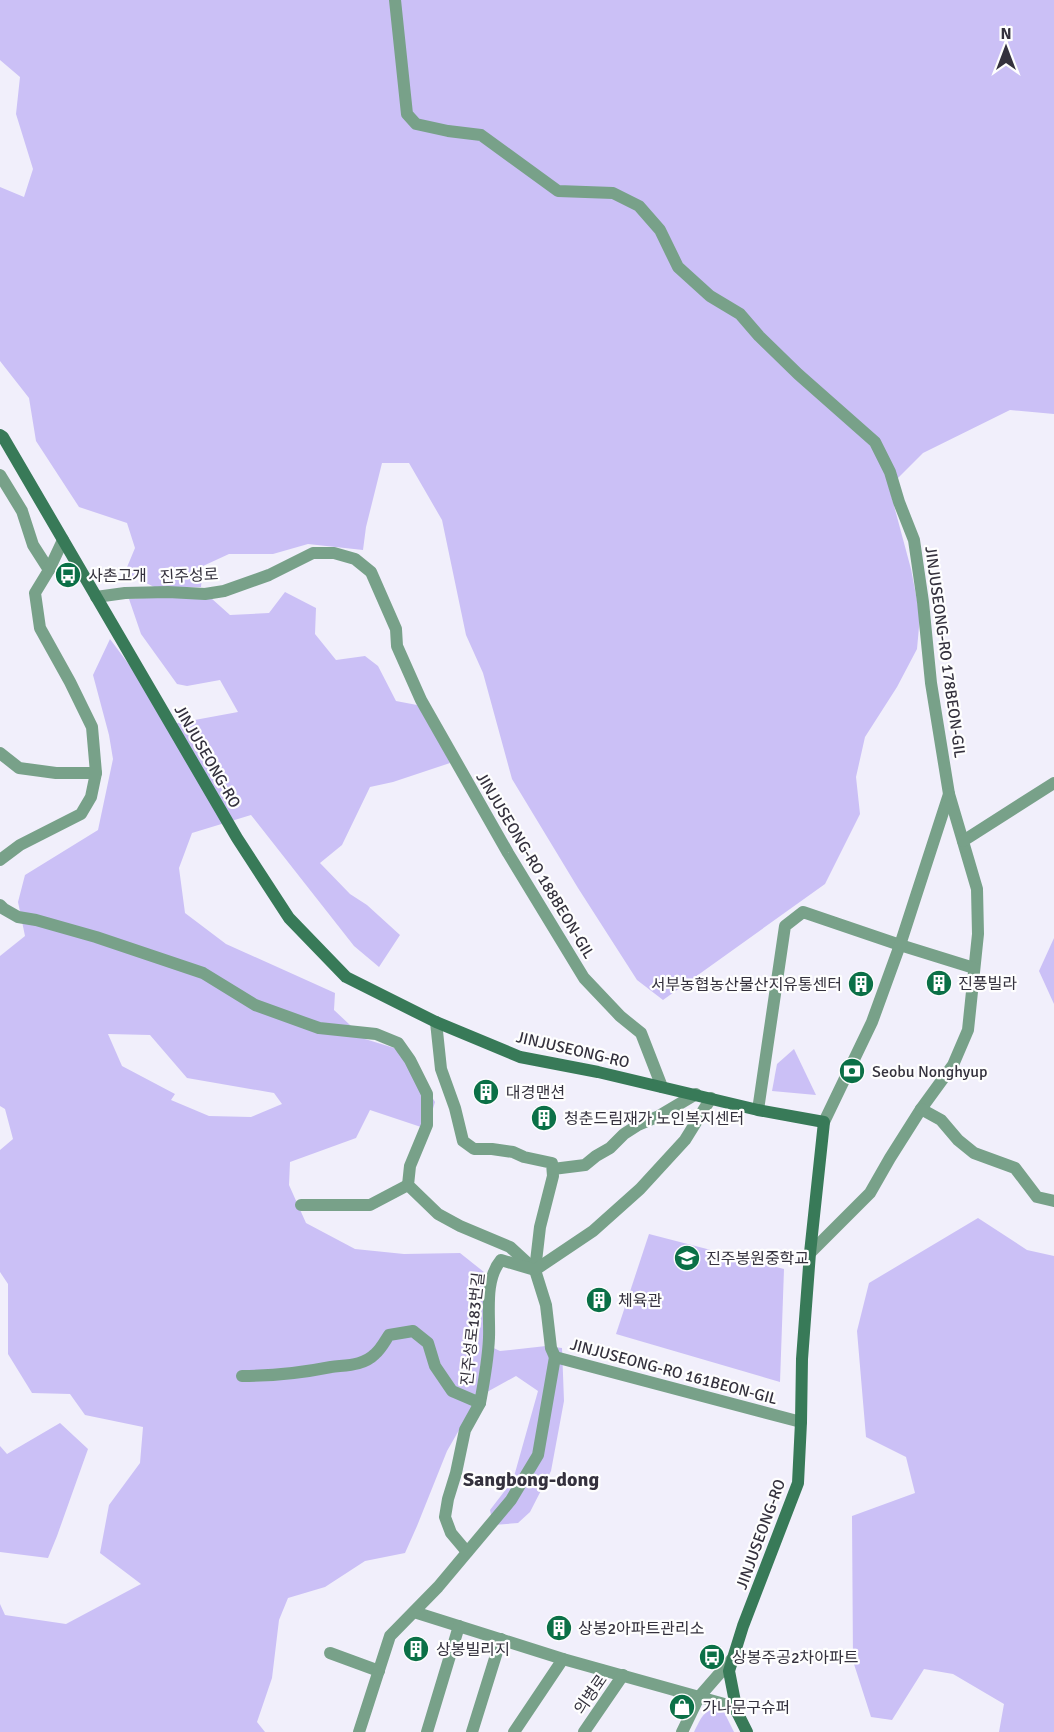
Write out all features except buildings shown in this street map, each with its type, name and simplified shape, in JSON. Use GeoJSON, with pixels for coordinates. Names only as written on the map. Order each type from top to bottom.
{"type":"FeatureCollection","features":[{"type":"Feature","properties":{"kind":"main road","name":"JINJUSEONG-RO"},"geometry":{"type":"LineString","coordinates":[[0,435],[237,838],[289,918],[346,977],[435,1022],[520,1057],[696,1094],[758,1110],[824,1122],[810,1253],[802,1359],[798,1483],[743,1626],[729,1671],[737,1712],[747,1732]]}},
{"type":"Feature","properties":{"kind":"street","name":"JINJUSEONG-RO 178BEON-GIL"},"geometry":{"type":"LineString","coordinates":[[395,0],[407,114],[416,124],[481,135],[558,191],[613,193],[639,206],[660,230],[678,267],[710,296],[740,314],[798,374],[875,442],[890,472],[914,540],[931,684],[949,794],[977,889],[978,934],[968,1029],[952,1065],[921,1109],[870,1193],[810,1253]]}},
{"type":"Feature","properties":{"kind":"street"},"geometry":{"type":"LineString","coordinates":[[0,475],[22,511],[33,545],[49,570]]}},
{"type":"Feature","properties":{"kind":"street"},"geometry":{"type":"LineString","coordinates":[[0,860],[20,844],[81,814],[91,797],[96,773],[92,727],[40,628],[35,593],[63,540]]}},
{"type":"Feature","properties":{"kind":"street","name":"진주성로"},"geometry":{"type":"LineString","coordinates":[[96,597],[125,593],[205,594],[224,591],[269,575],[313,553]]}},
{"type":"Feature","properties":{"kind":"street","name":"JINJUSEONG-RO 188BEON-GIL"},"geometry":{"type":"LineString","coordinates":[[313,553],[334,553],[355,559],[371,572],[396,630],[397,646],[421,700],[508,853],[584,978],[620,1016],[641,1033],[662,1087]]}},
{"type":"Feature","properties":{"kind":"street"},"geometry":{"type":"LineString","coordinates":[[0,753],[19,768],[56,773],[96,773]]}},
{"type":"Feature","properties":{"kind":"street"},"geometry":{"type":"LineString","coordinates":[[963,841],[1054,783]]}},
{"type":"Feature","properties":{"kind":"street","name":"JINJUSEONG-RO 178BEON-GIL"},"geometry":{"type":"LineString","coordinates":[[824,1122],[872,1023],[949,794]]}},
{"type":"Feature","properties":{"kind":"street"},"geometry":{"type":"LineString","coordinates":[[1,910],[18,917],[96,937],[203,973],[255,1005],[319,1028],[376,1034],[398,1043],[410,1060],[427,1094],[427,1125],[410,1166],[408,1185]]}},
{"type":"Feature","properties":{"kind":"street"},"geometry":{"type":"LineString","coordinates":[[758,1110],[785,926],[803,912],[974,968]]}},
{"type":"Feature","properties":{"kind":"street"},"geometry":{"type":"LineString","coordinates":[[435,1022],[441,1069],[463,1141],[474,1149],[513,1152],[524,1157],[552,1163],[553,1176],[540,1227],[535,1270]]}},
{"type":"Feature","properties":{"kind":"street"},"geometry":{"type":"LineString","coordinates":[[553,1169],[585,1165],[638,1125],[659,1116],[696,1094]]}},
{"type":"Feature","properties":{"kind":"street"},"geometry":{"type":"LineString","coordinates":[[535,1270],[593,1231],[640,1189],[685,1140],[711,1098]]}},
{"type":"Feature","properties":{"kind":"street"},"geometry":{"type":"LineString","coordinates":[[921,1109],[941,1120],[958,1140],[974,1153],[1015,1168],[1037,1197],[1054,1201]]}},
{"type":"Feature","properties":{"kind":"street"},"geometry":{"type":"LineString","coordinates":[[301,1205],[370,1205],[408,1185]]}},
{"type":"Feature","properties":{"kind":"street"},"geometry":{"type":"LineString","coordinates":[[408,1185],[438,1214],[510,1247],[535,1270]]}},
{"type":"Feature","properties":{"kind":"street","name":"진주성로183번길"},"geometry":{"type":"LineString","coordinates":[[242,1376],[316,1371],[358,1364],[375,1355],[389,1335],[413,1331],[428,1343],[435,1366],[452,1391],[480,1403],[486,1374],[490,1287],[494,1268],[501,1260],[535,1270]]}},
{"type":"Feature","properties":{"kind":"street","name":"JINJUSEONG-RO 161BEON-GIL"},"geometry":{"type":"LineString","coordinates":[[535,1270],[546,1305],[551,1348],[555,1357],[801,1422]]}},
{"type":"Feature","properties":{"kind":"street"},"geometry":{"type":"LineString","coordinates":[[359,1732],[390,1636],[438,1587],[511,1500],[538,1455],[555,1357]]}},
{"type":"Feature","properties":{"kind":"street"},"geometry":{"type":"LineString","coordinates":[[467,1552],[451,1533],[445,1517],[465,1430],[480,1403]]}},
{"type":"Feature","properties":{"kind":"street"},"geometry":{"type":"LineString","coordinates":[[414,1612],[563,1659],[735,1707],[737,1712]]}},
{"type":"Feature","properties":{"kind":"street"},"geometry":{"type":"LineString","coordinates":[[428,1732],[459,1626]]}},
{"type":"Feature","properties":{"kind":"street"},"geometry":{"type":"LineString","coordinates":[[472,1732],[501,1639]]}},
{"type":"Feature","properties":{"kind":"street"},"geometry":{"type":"LineString","coordinates":[[330,1653],[379,1671]]}},
{"type":"Feature","properties":{"kind":"street"},"geometry":{"type":"LineString","coordinates":[[682,1732],[699,1697],[733,1658]]}},
{"type":"Feature","properties":{"kind":"street"},"geometry":{"type":"LineString","coordinates":[[513,1732],[563,1659]]}},
{"type":"Feature","properties":{"kind":"street","name":"의병로"},"geometry":{"type":"LineString","coordinates":[[584,1732],[623,1675]]}},
{"type":"Feature","properties":{"kind":"shaded area"},"geometry":{"type":"Polygon","coordinates":[[[0,0],[1054,0],[1054,414],[1010,410],[923,453],[889,487],[911,569],[920,616],[917,649],[897,687],[865,737],[856,777],[860,814],[825,884],[663,1000],[637,980],[512,779],[483,673],[466,635],[442,520],[409,463],[382,463],[366,527],[363,550],[308,544],[273,554],[229,554],[203,566],[201,587],[156,588],[125,572],[135,548],[127,523],[79,507],[36,441],[29,398],[0,361],[0,187],[24,197],[33,169],[16,114],[20,77],[0,60],[0,0]]]}},
{"type":"Feature","properties":{"kind":"shaded area"},"geometry":{"type":"Polygon","coordinates":[[[285,592],[316,608],[315,634],[336,660],[365,656],[378,666],[396,701],[417,705],[426,717],[450,763],[393,782],[370,787],[342,845],[320,863],[350,894],[367,905],[400,935],[379,967],[354,946],[251,815],[192,833],[179,868],[185,913],[226,944],[335,993],[334,1010],[365,1039],[404,1051],[435,1102],[427,1129],[370,1110],[356,1138],[290,1162],[289,1185],[306,1223],[355,1249],[404,1254],[460,1253],[494,1280],[485,1344],[500,1351],[546,1346],[562,1348],[564,1401],[551,1471],[530,1512],[518,1523],[493,1525],[490,1510],[513,1480],[538,1391],[516,1376],[478,1397],[447,1451],[405,1553],[365,1561],[325,1587],[288,1598],[279,1620],[272,1678],[257,1722],[265,1732],[0,1732],[0,1604],[5,1615],[66,1624],[141,1584],[100,1553],[109,1505],[140,1463],[143,1427],[85,1415],[70,1394],[32,1393],[8,1354],[8,1284],[0,1272],[0,1150],[13,1139],[5,1109],[0,1106],[0,956],[25,936],[18,902],[25,875],[98,830],[113,759],[93,675],[110,639],[173,724],[238,712],[220,680],[187,686],[177,684],[141,634],[129,599],[211,598],[230,615],[269,613],[285,592]],[[108,1034],[122,1066],[175,1094],[171,1100],[209,1116],[251,1117],[282,1104],[274,1093],[187,1078],[150,1035],[108,1034]]]}},
{"type":"Feature","properties":{"kind":"shaded area"},"geometry":{"type":"Polygon","coordinates":[[[1054,938],[1054,1004],[1039,971],[1054,938]]]}},
{"type":"Feature","properties":{"kind":"shaded area"},"geometry":{"type":"Polygon","coordinates":[[[794,1049],[816,1095],[772,1091],[777,1064],[794,1049]]]}},
{"type":"Feature","properties":{"kind":"shaded area"},"geometry":{"type":"Polygon","coordinates":[[[978,1218],[1027,1250],[1054,1256],[1054,1732],[999,1732],[1004,1704],[953,1674],[924,1669],[892,1720],[871,1717],[853,1661],[852,1516],[915,1493],[906,1457],[866,1437],[857,1331],[869,1283],[978,1218]]]}},
{"type":"Feature","properties":{"kind":"shaded area"},"geometry":{"type":"Polygon","coordinates":[[[649,1234],[784,1269],[780,1382],[616,1334],[649,1234]]]}},
{"type":"Feature","properties":{"kind":"shaded area"},"geometry":{"type":"Polygon","coordinates":[[[60,1423],[88,1449],[48,1558],[0,1552],[0,1446],[7,1454],[60,1423]]]}},
{"type":"Feature","properties":{"kind":"shaded area"},"geometry":{"type":"Polygon","coordinates":[[[718,1708],[724,1712],[734,1732],[694,1732],[705,1713],[718,1708]]]}},
{"type":"Feature","properties":{"kind":"place","name":"사촌고개"},"geometry":{"type":"Point","coordinates":[68,575]}},
{"type":"Feature","properties":{"kind":"place","name":"진풍빌라"},"geometry":{"type":"Point","coordinates":[939,983]}},
{"type":"Feature","properties":{"kind":"place","name":"서부농협농산물산지유통센터"},"geometry":{"type":"Point","coordinates":[861,984]}},
{"type":"Feature","properties":{"kind":"place","name":"Seobu Nonghyup"},"geometry":{"type":"Point","coordinates":[852,1071]}},
{"type":"Feature","properties":{"kind":"place","name":"대경맨션"},"geometry":{"type":"Point","coordinates":[486,1092]}},
{"type":"Feature","properties":{"kind":"place","name":"청춘드림재가 노인복지센터"},"geometry":{"type":"Point","coordinates":[544,1118]}},
{"type":"Feature","properties":{"kind":"place","name":"진주봉원중학교"},"geometry":{"type":"Point","coordinates":[687,1258]}},
{"type":"Feature","properties":{"kind":"place","name":"체육관"},"geometry":{"type":"Point","coordinates":[599,1300]}},
{"type":"Feature","properties":{"kind":"place","name":"상봉2아파트관리소"},"geometry":{"type":"Point","coordinates":[559,1628]}},
{"type":"Feature","properties":{"kind":"place","name":"상봉빌리지"},"geometry":{"type":"Point","coordinates":[416,1649]}},
{"type":"Feature","properties":{"kind":"place","name":"상봉주공2차아파트"},"geometry":{"type":"Point","coordinates":[712,1657]}},
{"type":"Feature","properties":{"kind":"place","name":"가나문구슈퍼"},"geometry":{"type":"Point","coordinates":[682,1707]}},
{"type":"Feature","properties":{"kind":"district","name":"Sangbong-dong"},"geometry":{"type":"Point","coordinates":[531,1479]}}]}
